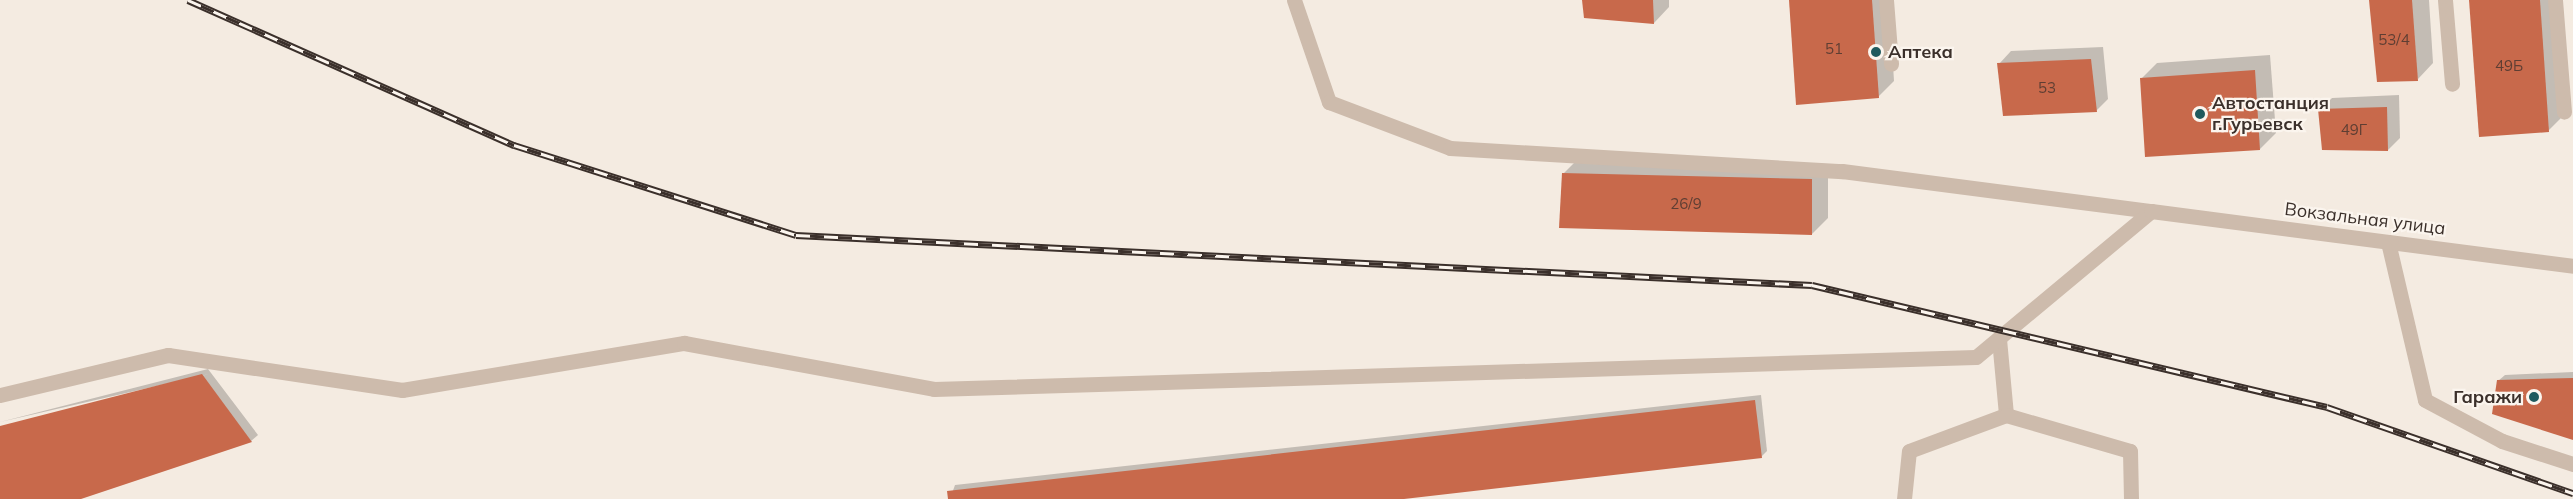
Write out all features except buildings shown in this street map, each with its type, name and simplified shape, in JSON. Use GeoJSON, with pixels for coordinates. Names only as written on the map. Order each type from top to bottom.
{"type":"FeatureCollection","features":[{"type":"Feature","properties":{"kind":"street","name":"Вокзальная улица"},"geometry":{"type":"LineString","coordinates":[[1294,0],[1329,102],[1450,148],[1842,171],[2573,266]]}},
{"type":"Feature","properties":{"kind":"street"},"geometry":{"type":"LineString","coordinates":[[1886,0],[1891,64]]}},
{"type":"Feature","properties":{"kind":"street"},"geometry":{"type":"LineString","coordinates":[[2445,0],[2452,84]]}},
{"type":"Feature","properties":{"kind":"street"},"geometry":{"type":"LineString","coordinates":[[2555,0],[2564,112]]}},
{"type":"Feature","properties":{"kind":"street"},"geometry":{"type":"LineString","coordinates":[[0,395],[168,355],[402,390],[684,343],[934,389],[1976,357],[2151,211]]}},
{"type":"Feature","properties":{"kind":"street"},"geometry":{"type":"LineString","coordinates":[[2388,242],[2425,400],[2502,441],[2573,464]]}},
{"type":"Feature","properties":{"kind":"street"},"geometry":{"type":"LineString","coordinates":[[1999,339],[2006,415]]}},
{"type":"Feature","properties":{"kind":"street"},"geometry":{"type":"LineString","coordinates":[[1904,499],[1909,451],[2006,415],[2130,451],[2131,499]]}},
{"type":"Feature","properties":{"kind":"railway"},"geometry":{"type":"LineString","coordinates":[[188,0],[514,145],[796,235],[1812,285],[2327,407],[2573,493]]}},
{"type":"Feature","properties":{"kind":"place","name":"Аптека"},"geometry":{"type":"Point","coordinates":[1876,52]}},
{"type":"Feature","properties":{"kind":"place","name":"Автостанция г.Гурьевск"},"geometry":{"type":"Point","coordinates":[2200,114]}},
{"type":"Feature","properties":{"kind":"place","name":"Гаражи"},"geometry":{"type":"Point","coordinates":[2534,397]}}]}
